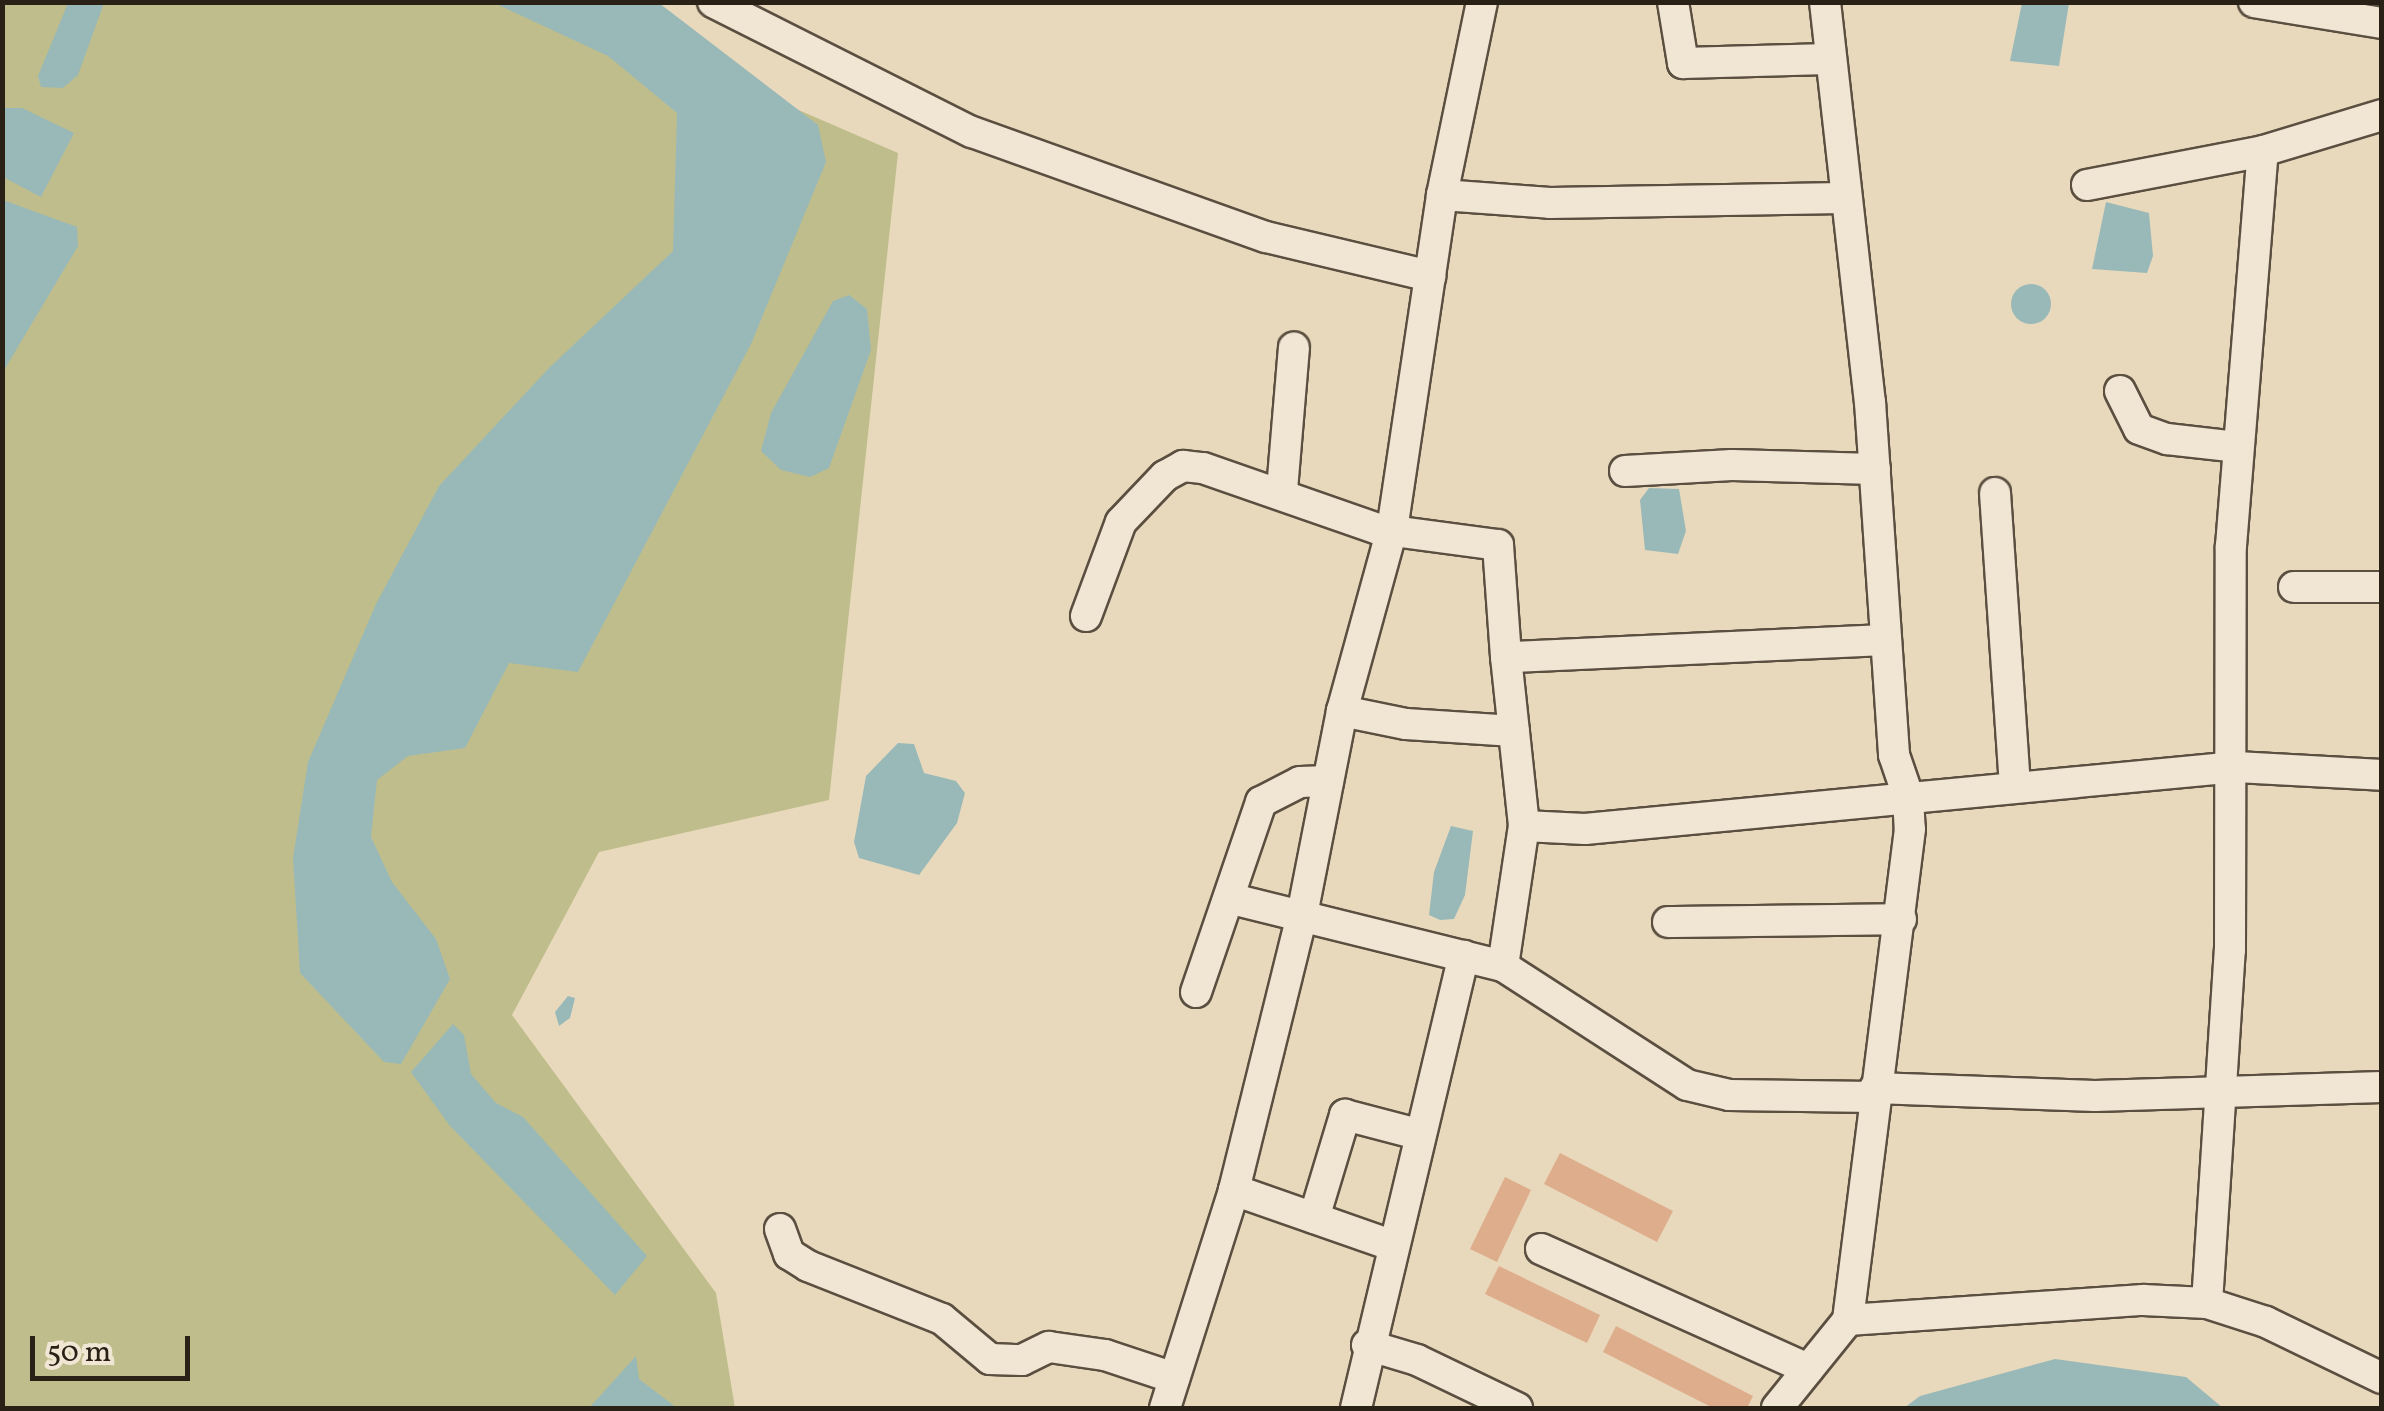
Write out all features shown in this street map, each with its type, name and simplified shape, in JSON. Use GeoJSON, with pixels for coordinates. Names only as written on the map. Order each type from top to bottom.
{"type":"FeatureCollection","features":[{"type":"Feature","properties":{"kind":"street"},"geometry":{"type":"LineString","coordinates":[[713,2],[972,132],[1266,237],[1430,276]]}},
{"type":"Feature","properties":{"kind":"street"},"geometry":{"type":"LineString","coordinates":[[1165,1408],[1234,1190],[1302,915],[1342,711],[1392,530],[1442,195],[1482,2]]}},
{"type":"Feature","properties":{"kind":"street"},"geometry":{"type":"LineString","coordinates":[[1674,2],[1683,62],[1828,59]]}},
{"type":"Feature","properties":{"kind":"street"},"geometry":{"type":"LineString","coordinates":[[1777,1408],[1848,1320],[1901,919],[1908,796],[1894,755],[1876,470],[1843,198],[1825,2]]}},
{"type":"Feature","properties":{"kind":"street"},"geometry":{"type":"LineString","coordinates":[[2254,2],[2382,23]]}},
{"type":"Feature","properties":{"kind":"street"},"geometry":{"type":"LineString","coordinates":[[2087,186],[2263,151],[2382,115]]}},
{"type":"Feature","properties":{"kind":"street"},"geometry":{"type":"LineString","coordinates":[[2206,1303],[2221,1090],[2236,767],[2231,546],[2236,447],[2263,151]]}},
{"type":"Feature","properties":{"kind":"street"},"geometry":{"type":"LineString","coordinates":[[1442,195],[1550,203],[1843,198]]}},
{"type":"Feature","properties":{"kind":"street"},"geometry":{"type":"LineString","coordinates":[[1282,490],[1294,348]]}},
{"type":"Feature","properties":{"kind":"street"},"geometry":{"type":"LineString","coordinates":[[2120,391],[2139,428],[2167,439],[2236,447]]}},
{"type":"Feature","properties":{"kind":"street"},"geometry":{"type":"LineString","coordinates":[[1625,472],[1732,465],[1876,470]]}},
{"type":"Feature","properties":{"kind":"street"},"geometry":{"type":"LineString","coordinates":[[1086,616],[1110,540],[1165,476],[1184,466],[1282,490],[1392,530],[1498,545],[1524,826],[1503,966]]}},
{"type":"Feature","properties":{"kind":"street"},"geometry":{"type":"LineString","coordinates":[[1995,494],[2015,783]]}},
{"type":"Feature","properties":{"kind":"street"},"geometry":{"type":"LineString","coordinates":[[2294,586],[2382,587]]}},
{"type":"Feature","properties":{"kind":"street"},"geometry":{"type":"LineString","coordinates":[[1506,657],[1886,640]]}},
{"type":"Feature","properties":{"kind":"street"},"geometry":{"type":"LineString","coordinates":[[1342,711],[1406,724],[1514,731]]}},
{"type":"Feature","properties":{"kind":"street"},"geometry":{"type":"LineString","coordinates":[[1524,826],[1584,829],[2015,783],[2236,767],[2382,776]]}},
{"type":"Feature","properties":{"kind":"street"},"geometry":{"type":"LineString","coordinates":[[1196,992],[1232,899],[1261,802],[1300,782],[1328,781]]}},
{"type":"Feature","properties":{"kind":"street"},"geometry":{"type":"LineString","coordinates":[[1232,899],[1503,966],[1686,1085],[1729,1096],[2096,1096],[2382,1087]]}},
{"type":"Feature","properties":{"kind":"street"},"geometry":{"type":"LineString","coordinates":[[1668,922],[1901,919]]}},
{"type":"Feature","properties":{"kind":"street"},"geometry":{"type":"LineString","coordinates":[[1356,1408],[1390,1245],[1464,956]]}},
{"type":"Feature","properties":{"kind":"street"},"geometry":{"type":"LineString","coordinates":[[1314,1218],[1345,1115],[1418,1134]]}},
{"type":"Feature","properties":{"kind":"street"},"geometry":{"type":"LineString","coordinates":[[1234,1190],[1390,1245]]}},
{"type":"Feature","properties":{"kind":"street"},"geometry":{"type":"LineString","coordinates":[[780,1229],[789,1254],[808,1266],[942,1319],[990,1359],[1022,1360],[1049,1347],[1105,1355],[1174,1378]]}},
{"type":"Feature","properties":{"kind":"street"},"geometry":{"type":"LineString","coordinates":[[1542,1248],[1808,1369]]}},
{"type":"Feature","properties":{"kind":"street"},"geometry":{"type":"LineString","coordinates":[[1848,1320],[2142,1300],[2206,1303],[2332,1350],[2382,1378]]}},
{"type":"Feature","properties":{"kind":"street"},"geometry":{"type":"LineString","coordinates":[[1368,1344],[1417,1360],[1517,1408]]}},
{"type":"Feature","properties":{"kind":"shaded area"},"geometry":{"type":"Polygon","coordinates":[[[3,3],[551,3],[898,153],[829,800],[599,852],[512,1015],[716,1293],[735,1408],[3,1408],[3,3]]]}},
{"type":"Feature","properties":{"kind":"water"},"geometry":{"type":"Polygon","coordinates":[[[68,3],[104,3],[78,75],[63,88],[41,87],[38,76],[68,3]]]}},
{"type":"Feature","properties":{"kind":"water"},"geometry":{"type":"Polygon","coordinates":[[[494,3],[659,3],[818,125],[826,162],[751,344],[578,672],[509,663],[465,748],[408,756],[377,780],[371,837],[392,882],[436,939],[450,979],[401,1064],[384,1062],[300,973],[293,858],[308,762],[376,604],[439,486],[549,368],[673,251],[677,113],[608,56],[494,3]]]}},
{"type":"Feature","properties":{"kind":"water"},"geometry":{"type":"Polygon","coordinates":[[[2022,3],[2069,3],[2059,66],[2010,61],[2022,3]]]}},
{"type":"Feature","properties":{"kind":"water"},"geometry":{"type":"Polygon","coordinates":[[[3,108],[22,108],[74,133],[41,197],[3,177],[3,108]]]}},
{"type":"Feature","properties":{"kind":"water"},"geometry":{"type":"Polygon","coordinates":[[[3,200],[77,227],[78,246],[3,372],[3,200]]]}},
{"type":"Feature","properties":{"kind":"water"},"geometry":{"type":"Polygon","coordinates":[[[2106,202],[2149,213],[2153,256],[2147,273],[2092,269],[2106,202]]]}},
{"type":"Feature","properties":{"kind":"water"},"geometry":{"type":"Polygon","coordinates":[[[2031,284],[2045,290],[2051,304],[2045,318],[2031,324],[2017,318],[2011,304],[2017,290],[2031,284]]]}},
{"type":"Feature","properties":{"kind":"water"},"geometry":{"type":"Polygon","coordinates":[[[849,295],[867,309],[871,350],[829,468],[810,477],[781,470],[761,451],[771,413],[833,301],[849,295]]]}},
{"type":"Feature","properties":{"kind":"water"},"geometry":{"type":"Polygon","coordinates":[[[1649,488],[1679,489],[1686,531],[1678,554],[1645,550],[1640,500],[1649,488]]]}},
{"type":"Feature","properties":{"kind":"water"},"geometry":{"type":"Polygon","coordinates":[[[898,743],[914,744],[924,773],[956,781],[965,793],[957,823],[919,875],[859,858],[854,842],[866,776],[898,743]]]}},
{"type":"Feature","properties":{"kind":"water"},"geometry":{"type":"Polygon","coordinates":[[[1451,826],[1473,831],[1465,895],[1454,919],[1440,920],[1429,915],[1434,872],[1451,826]]]}},
{"type":"Feature","properties":{"kind":"water"},"geometry":{"type":"Polygon","coordinates":[[[568,996],[575,998],[570,1018],[559,1026],[555,1012],[568,996]]]}},
{"type":"Feature","properties":{"kind":"water"},"geometry":{"type":"Polygon","coordinates":[[[453,1024],[464,1035],[471,1074],[496,1103],[523,1117],[647,1256],[615,1295],[450,1126],[411,1072],[453,1024]]]}},
{"type":"Feature","properties":{"kind":"water"},"geometry":{"type":"Polygon","coordinates":[[[636,1356],[639,1379],[677,1408],[589,1408],[636,1356]]]}},
{"type":"Feature","properties":{"kind":"water"},"geometry":{"type":"Polygon","coordinates":[[[2055,1359],[2186,1377],[2223,1408],[1904,1408],[1920,1396],[2055,1359]]]}},
{"type":"Feature","properties":{"kind":"building"},"geometry":{"type":"Polygon","coordinates":[[[1560,1153],[1673,1211],[1657,1242],[1544,1184],[1560,1153]]]}},
{"type":"Feature","properties":{"kind":"building"},"geometry":{"type":"Polygon","coordinates":[[[1505,1177],[1531,1190],[1497,1262],[1470,1249],[1505,1177]]]}},
{"type":"Feature","properties":{"kind":"building"},"geometry":{"type":"Polygon","coordinates":[[[1499,1266],[1600,1315],[1587,1343],[1485,1294],[1499,1266]]]}},
{"type":"Feature","properties":{"kind":"building"},"geometry":{"type":"Polygon","coordinates":[[[1616,1326],[1753,1396],[1747,1408],[1713,1408],[1603,1352],[1616,1326]]]}}]}
